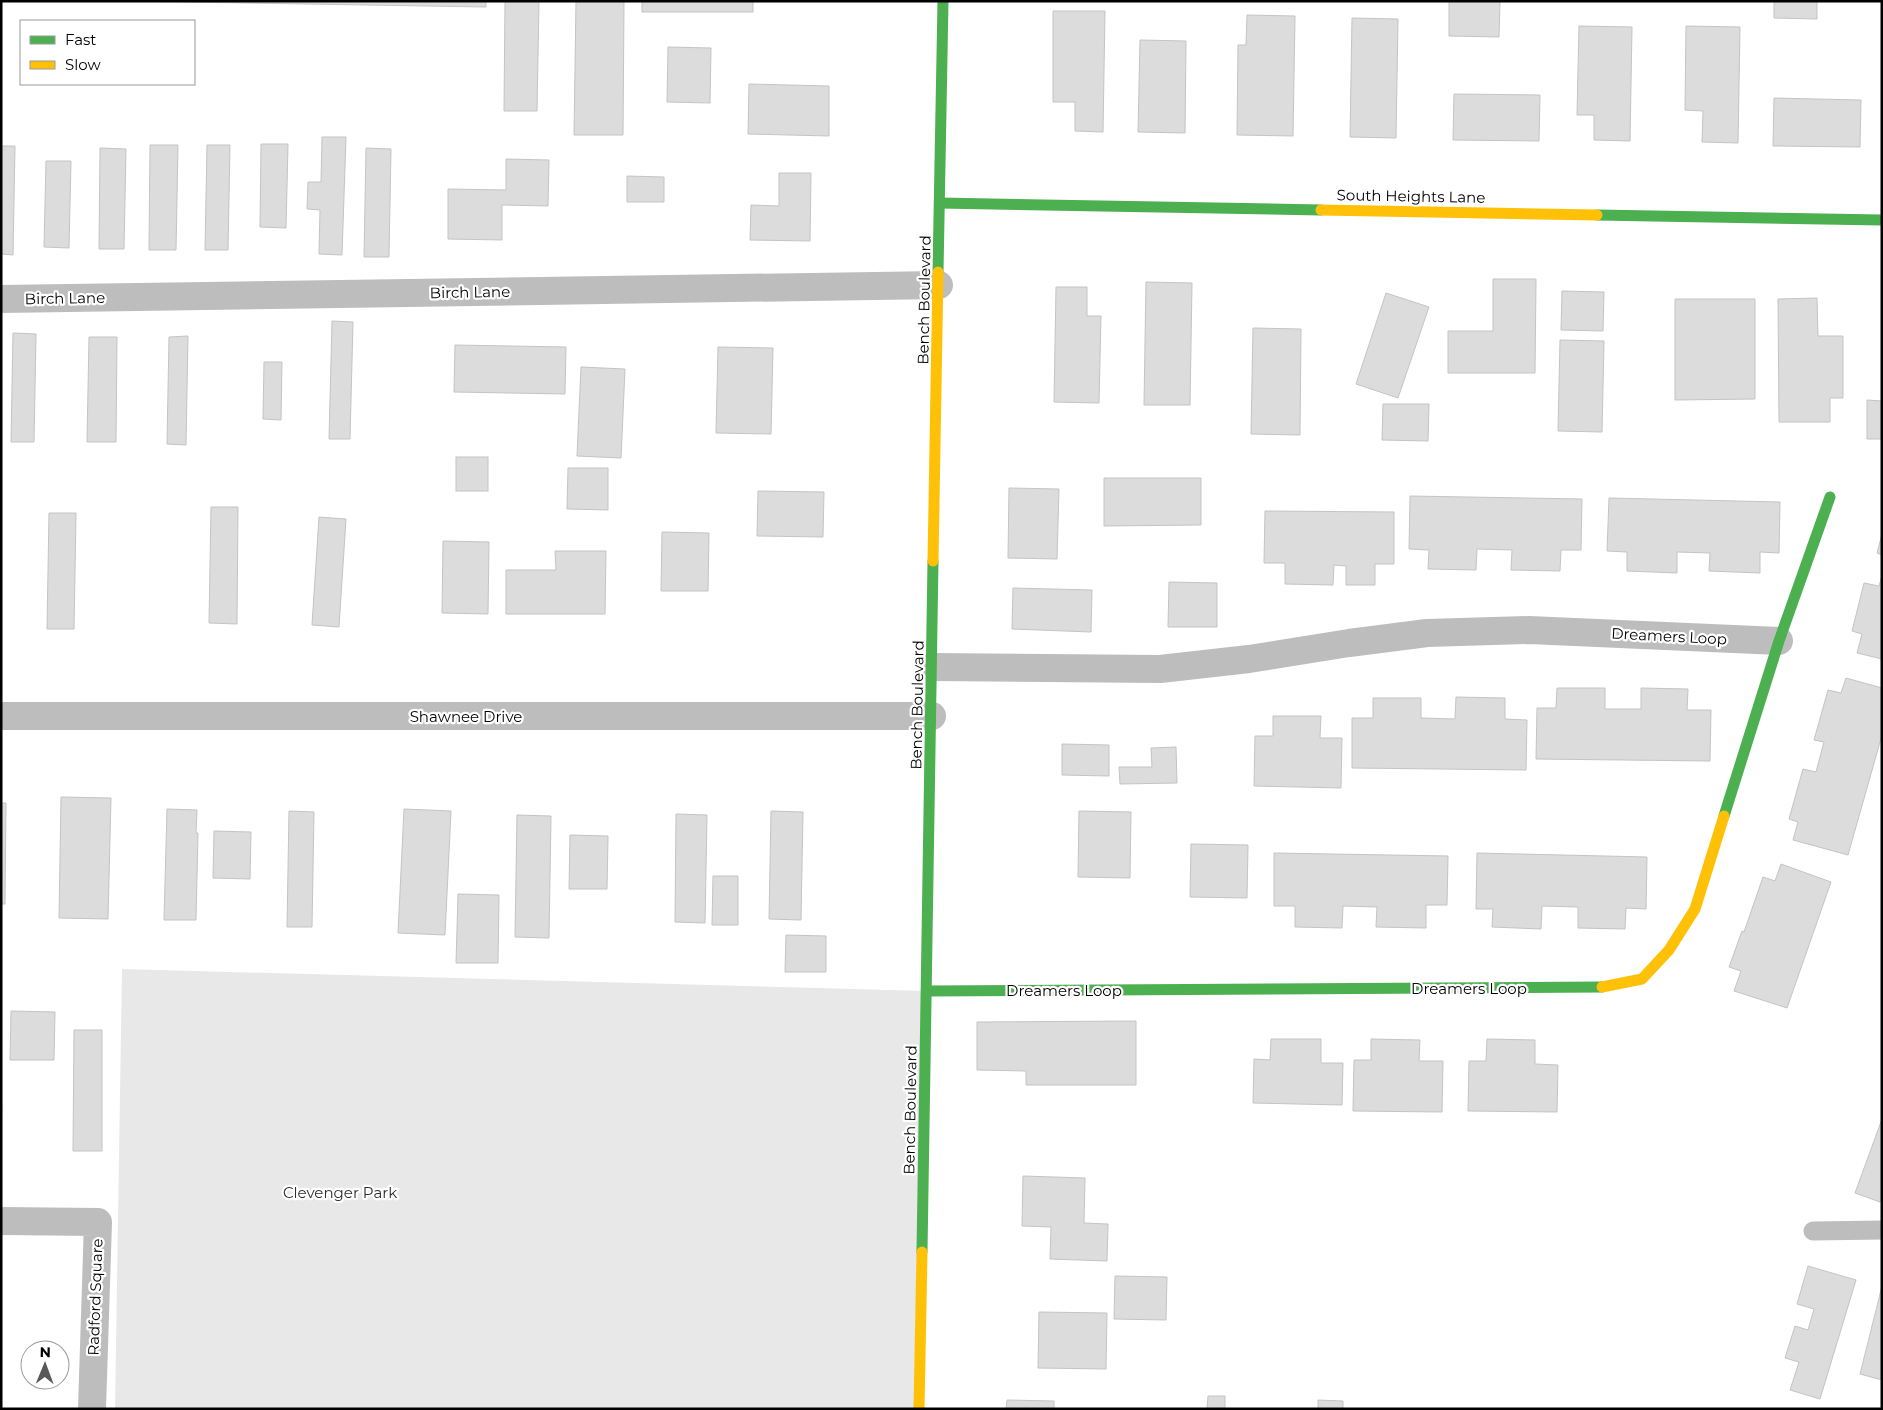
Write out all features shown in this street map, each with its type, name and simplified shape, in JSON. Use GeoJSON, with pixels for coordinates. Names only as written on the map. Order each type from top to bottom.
{"type":"FeatureCollection","features":[{"type":"Feature","properties":{"kind":"street","name":"Bench Boulevard"},"geometry":{"type":"LineString","coordinates":[[919,1409],[943,1]]}},
{"type":"Feature","properties":{"kind":"street","name":"South Heights Lane"},"geometry":{"type":"LineString","coordinates":[[940,203],[1882,220]]}},
{"type":"Feature","properties":{"kind":"street","name":"Birch Lane"},"geometry":{"type":"LineString","coordinates":[[1,299],[939,285]]}},
{"type":"Feature","properties":{"kind":"street","name":"Dreamers Loop"},"geometry":{"type":"LineString","coordinates":[[927,991],[1602,987],[1642,979],[1669,950],[1695,909],[1779,641],[1830,497]]}},
{"type":"Feature","properties":{"kind":"street","name":"Dreamers Loop"},"geometry":{"type":"LineString","coordinates":[[932,667],[1160,669],[1248,659],[1427,633],[1529,630],[1779,641]]}},
{"type":"Feature","properties":{"kind":"street","name":"Shawnee Drive"},"geometry":{"type":"LineString","coordinates":[[1,716],[932,716]]}},
{"type":"Feature","properties":{"kind":"street","name":"Radford Square"},"geometry":{"type":"LineString","coordinates":[[1,1220],[98,1222],[92,1409]]}},
{"type":"Feature","properties":{"kind":"lane"},"geometry":{"type":"LineString","coordinates":[[1813,1230],[1882,1230]]}},
{"type":"Feature","properties":{"kind":"green space","name":"Clevenger Park"},"geometry":{"type":"Polygon","coordinates":[[[122,969],[927,991],[919,1409],[115,1409],[122,969]]]}},
{"type":"Feature","properties":{"kind":"building"},"geometry":{"type":"Polygon","coordinates":[[[124,1],[486,1],[486,7],[124,1]]]}},
{"type":"Feature","properties":{"kind":"building"},"geometry":{"type":"Polygon","coordinates":[[[505,1],[539,1],[537,111],[504,111],[505,1]]]}},
{"type":"Feature","properties":{"kind":"building"},"geometry":{"type":"Polygon","coordinates":[[[576,1],[624,1],[623,135],[574,135],[576,1]]]}},
{"type":"Feature","properties":{"kind":"building"},"geometry":{"type":"Polygon","coordinates":[[[642,1],[753,1],[753,12],[642,12],[642,1]]]}},
{"type":"Feature","properties":{"kind":"building"},"geometry":{"type":"Polygon","coordinates":[[[1449,1],[1500,1],[1499,37],[1449,36],[1449,1]]]}},
{"type":"Feature","properties":{"kind":"building"},"geometry":{"type":"Polygon","coordinates":[[[1774,1],[1817,1],[1817,19],[1774,18],[1774,1]]]}},
{"type":"Feature","properties":{"kind":"building"},"geometry":{"type":"Polygon","coordinates":[[[1053,11],[1105,11],[1103,132],[1075,131],[1075,102],[1053,102],[1053,11]]]}},
{"type":"Feature","properties":{"kind":"building"},"geometry":{"type":"Polygon","coordinates":[[[1247,15],[1295,16],[1293,136],[1237,135],[1238,45],[1246,45],[1247,15]]]}},
{"type":"Feature","properties":{"kind":"building"},"geometry":{"type":"Polygon","coordinates":[[[1352,18],[1398,19],[1396,138],[1350,137],[1352,18]]]}},
{"type":"Feature","properties":{"kind":"building"},"geometry":{"type":"Polygon","coordinates":[[[1579,26],[1632,27],[1630,141],[1594,140],[1594,115],[1577,115],[1579,26]]]}},
{"type":"Feature","properties":{"kind":"building"},"geometry":{"type":"Polygon","coordinates":[[[1686,26],[1740,27],[1738,143],[1702,142],[1703,111],[1685,110],[1686,26]]]}},
{"type":"Feature","properties":{"kind":"building"},"geometry":{"type":"Polygon","coordinates":[[[1140,40],[1186,41],[1185,133],[1138,132],[1140,40]]]}},
{"type":"Feature","properties":{"kind":"building"},"geometry":{"type":"Polygon","coordinates":[[[668,47],[711,48],[710,103],[667,102],[668,47]]]}},
{"type":"Feature","properties":{"kind":"building"},"geometry":{"type":"Polygon","coordinates":[[[749,84],[829,86],[829,136],[748,134],[749,84]]]}},
{"type":"Feature","properties":{"kind":"building"},"geometry":{"type":"Polygon","coordinates":[[[1454,94],[1540,95],[1539,141],[1453,140],[1454,94]]]}},
{"type":"Feature","properties":{"kind":"building"},"geometry":{"type":"Polygon","coordinates":[[[1774,98],[1861,100],[1860,147],[1773,146],[1774,98]]]}},
{"type":"Feature","properties":{"kind":"building"},"geometry":{"type":"Polygon","coordinates":[[[322,137],[346,137],[342,255],[319,254],[320,210],[307,209],[308,182],[321,182],[322,137]]]}},
{"type":"Feature","properties":{"kind":"building"},"geometry":{"type":"Polygon","coordinates":[[[261,144],[288,144],[286,228],[260,227],[261,144]]]}},
{"type":"Feature","properties":{"kind":"building"},"geometry":{"type":"Polygon","coordinates":[[[150,145],[178,145],[176,250],[149,250],[150,145]]]}},
{"type":"Feature","properties":{"kind":"building"},"geometry":{"type":"Polygon","coordinates":[[[207,145],[230,145],[228,250],[205,250],[207,145]]]}},
{"type":"Feature","properties":{"kind":"building"},"geometry":{"type":"Polygon","coordinates":[[[1,146],[15,146],[13,255],[1,254],[1,146]]]}},
{"type":"Feature","properties":{"kind":"building"},"geometry":{"type":"Polygon","coordinates":[[[100,148],[126,149],[124,249],[99,249],[100,148]]]}},
{"type":"Feature","properties":{"kind":"building"},"geometry":{"type":"Polygon","coordinates":[[[366,148],[391,149],[389,257],[364,257],[366,148]]]}},
{"type":"Feature","properties":{"kind":"building"},"geometry":{"type":"Polygon","coordinates":[[[506,159],[549,160],[548,206],[502,205],[502,240],[448,239],[448,189],[506,190],[506,159]]]}},
{"type":"Feature","properties":{"kind":"building"},"geometry":{"type":"Polygon","coordinates":[[[46,161],[71,161],[69,248],[44,247],[46,161]]]}},
{"type":"Feature","properties":{"kind":"building"},"geometry":{"type":"Polygon","coordinates":[[[779,173],[811,173],[810,241],[750,240],[751,205],[779,206],[779,173]]]}},
{"type":"Feature","properties":{"kind":"building"},"geometry":{"type":"Polygon","coordinates":[[[627,176],[664,177],[664,202],[627,202],[627,176]]]}},
{"type":"Feature","properties":{"kind":"building"},"geometry":{"type":"Polygon","coordinates":[[[1493,279],[1536,279],[1535,373],[1448,373],[1448,331],[1493,331],[1493,279]]]}},
{"type":"Feature","properties":{"kind":"building"},"geometry":{"type":"Polygon","coordinates":[[[1146,282],[1192,283],[1190,405],[1144,405],[1146,282]]]}},
{"type":"Feature","properties":{"kind":"building"},"geometry":{"type":"Polygon","coordinates":[[[1056,287],[1087,287],[1087,316],[1101,316],[1099,403],[1054,402],[1056,287]]]}},
{"type":"Feature","properties":{"kind":"building"},"geometry":{"type":"Polygon","coordinates":[[[1562,291],[1604,292],[1603,331],[1561,330],[1562,291]]]}},
{"type":"Feature","properties":{"kind":"building"},"geometry":{"type":"Polygon","coordinates":[[[1386,293],[1429,307],[1398,398],[1356,384],[1386,293]]]}},
{"type":"Feature","properties":{"kind":"building"},"geometry":{"type":"Polygon","coordinates":[[[1817,298],[1818,336],[1843,336],[1843,398],[1830,398],[1830,422],[1779,422],[1778,299],[1817,298]]]}},
{"type":"Feature","properties":{"kind":"building"},"geometry":{"type":"Polygon","coordinates":[[[1675,299],[1755,299],[1755,399],[1675,400],[1675,299]]]}},
{"type":"Feature","properties":{"kind":"building"},"geometry":{"type":"Polygon","coordinates":[[[332,321],[353,322],[350,439],[329,439],[332,321]]]}},
{"type":"Feature","properties":{"kind":"building"},"geometry":{"type":"Polygon","coordinates":[[[1253,328],[1301,329],[1300,435],[1251,434],[1253,328]]]}},
{"type":"Feature","properties":{"kind":"building"},"geometry":{"type":"Polygon","coordinates":[[[13,333],[36,334],[34,442],[11,442],[13,333]]]}},
{"type":"Feature","properties":{"kind":"building"},"geometry":{"type":"Polygon","coordinates":[[[188,336],[186,445],[167,444],[169,337],[188,336]]]}},
{"type":"Feature","properties":{"kind":"building"},"geometry":{"type":"Polygon","coordinates":[[[89,337],[117,337],[116,442],[87,442],[89,337]]]}},
{"type":"Feature","properties":{"kind":"building"},"geometry":{"type":"Polygon","coordinates":[[[1560,340],[1604,341],[1602,432],[1558,431],[1560,340]]]}},
{"type":"Feature","properties":{"kind":"building"},"geometry":{"type":"Polygon","coordinates":[[[455,345],[566,347],[565,394],[454,392],[455,345]]]}},
{"type":"Feature","properties":{"kind":"building"},"geometry":{"type":"Polygon","coordinates":[[[718,347],[773,348],[771,434],[716,433],[718,347]]]}},
{"type":"Feature","properties":{"kind":"building"},"geometry":{"type":"Polygon","coordinates":[[[264,362],[282,362],[281,420],[263,419],[264,362]]]}},
{"type":"Feature","properties":{"kind":"building"},"geometry":{"type":"Polygon","coordinates":[[[581,367],[625,369],[621,458],[577,456],[581,367]]]}},
{"type":"Feature","properties":{"kind":"building"},"geometry":{"type":"Polygon","coordinates":[[[1867,400],[1882,401],[1882,439],[1867,439],[1867,400]]]}},
{"type":"Feature","properties":{"kind":"building"},"geometry":{"type":"Polygon","coordinates":[[[1383,404],[1429,404],[1428,441],[1382,440],[1383,404]]]}},
{"type":"Feature","properties":{"kind":"building"},"geometry":{"type":"Polygon","coordinates":[[[456,457],[488,457],[488,491],[456,491],[456,457]]]}},
{"type":"Feature","properties":{"kind":"building"},"geometry":{"type":"Polygon","coordinates":[[[568,468],[608,468],[608,510],[567,509],[568,468]]]}},
{"type":"Feature","properties":{"kind":"building"},"geometry":{"type":"Polygon","coordinates":[[[1104,478],[1201,478],[1201,525],[1104,526],[1104,478]]]}},
{"type":"Feature","properties":{"kind":"building"},"geometry":{"type":"Polygon","coordinates":[[[1009,488],[1059,489],[1057,559],[1008,558],[1009,488]]]}},
{"type":"Feature","properties":{"kind":"building"},"geometry":{"type":"Polygon","coordinates":[[[758,491],[824,492],[823,537],[757,536],[758,491]]]}},
{"type":"Feature","properties":{"kind":"building"},"geometry":{"type":"Polygon","coordinates":[[[1410,496],[1582,499],[1581,550],[1561,550],[1560,571],[1511,570],[1512,550],[1477,549],[1476,570],[1428,569],[1429,550],[1409,549],[1410,496]]]}},
{"type":"Feature","properties":{"kind":"building"},"geometry":{"type":"Polygon","coordinates":[[[1609,498],[1780,502],[1779,553],[1760,552],[1760,573],[1709,571],[1710,553],[1677,552],[1677,573],[1627,571],[1627,552],[1607,551],[1609,498]]]}},
{"type":"Feature","properties":{"kind":"building"},"geometry":{"type":"Polygon","coordinates":[[[211,507],[238,507],[237,624],[209,623],[211,507]]]}},
{"type":"Feature","properties":{"kind":"building"},"geometry":{"type":"Polygon","coordinates":[[[1265,511],[1394,512],[1394,564],[1375,564],[1375,585],[1346,585],[1346,566],[1334,565],[1333,585],[1285,584],[1285,563],[1264,563],[1265,511]]]}},
{"type":"Feature","properties":{"kind":"building"},"geometry":{"type":"Polygon","coordinates":[[[49,513],[76,513],[74,629],[47,629],[49,513]]]}},
{"type":"Feature","properties":{"kind":"building"},"geometry":{"type":"Polygon","coordinates":[[[319,517],[346,519],[339,627],[312,625],[319,517]]]}},
{"type":"Feature","properties":{"kind":"building"},"geometry":{"type":"Polygon","coordinates":[[[662,532],[709,533],[708,591],[661,591],[662,532]]]}},
{"type":"Feature","properties":{"kind":"building"},"geometry":{"type":"Polygon","coordinates":[[[1882,534],[1882,555],[1877,553],[1882,534]]]}},
{"type":"Feature","properties":{"kind":"building"},"geometry":{"type":"Polygon","coordinates":[[[443,541],[489,542],[488,614],[442,613],[443,541]]]}},
{"type":"Feature","properties":{"kind":"building"},"geometry":{"type":"Polygon","coordinates":[[[555,551],[606,551],[605,614],[506,614],[506,570],[556,570],[555,551]]]}},
{"type":"Feature","properties":{"kind":"building"},"geometry":{"type":"Polygon","coordinates":[[[1882,576],[1882,659],[1857,653],[1862,634],[1852,631],[1864,583],[1879,586],[1882,576]]]}},
{"type":"Feature","properties":{"kind":"building"},"geometry":{"type":"Polygon","coordinates":[[[1169,582],[1217,583],[1217,627],[1168,627],[1169,582]]]}},
{"type":"Feature","properties":{"kind":"building"},"geometry":{"type":"Polygon","coordinates":[[[1013,588],[1092,590],[1091,632],[1012,629],[1013,588]]]}},
{"type":"Feature","properties":{"kind":"building"},"geometry":{"type":"Polygon","coordinates":[[[1846,678],[1882,688],[1882,735],[1848,855],[1793,840],[1798,822],[1789,819],[1803,769],[1816,772],[1824,742],[1814,740],[1828,690],[1841,693],[1846,678]]]}},
{"type":"Feature","properties":{"kind":"building"},"geometry":{"type":"Polygon","coordinates":[[[1557,688],[1605,688],[1605,709],[1641,709],[1641,688],[1688,689],[1687,710],[1711,710],[1710,761],[1536,759],[1537,708],[1556,708],[1557,688]]]}},
{"type":"Feature","properties":{"kind":"building"},"geometry":{"type":"Polygon","coordinates":[[[1456,697],[1505,698],[1505,719],[1527,720],[1526,770],[1352,768],[1352,718],[1373,718],[1373,698],[1421,698],[1421,718],[1455,719],[1456,697]]]}},
{"type":"Feature","properties":{"kind":"building"},"geometry":{"type":"Polygon","coordinates":[[[1273,716],[1321,716],[1320,738],[1342,738],[1341,788],[1254,786],[1255,736],[1273,736],[1273,716]]]}},
{"type":"Feature","properties":{"kind":"building"},"geometry":{"type":"Polygon","coordinates":[[[1062,744],[1109,745],[1109,776],[1062,775],[1062,744]]]}},
{"type":"Feature","properties":{"kind":"building"},"geometry":{"type":"Polygon","coordinates":[[[1176,747],[1177,783],[1120,784],[1119,767],[1152,767],[1151,748],[1176,747]]]}},
{"type":"Feature","properties":{"kind":"building"},"geometry":{"type":"Polygon","coordinates":[[[61,797],[111,798],[108,919],[59,918],[61,797]]]}},
{"type":"Feature","properties":{"kind":"building"},"geometry":{"type":"Polygon","coordinates":[[[1,803],[6,803],[5,904],[1,904],[1,803]]]}},
{"type":"Feature","properties":{"kind":"building"},"geometry":{"type":"Polygon","coordinates":[[[167,809],[197,810],[196,920],[164,920],[167,809]]]}},
{"type":"Feature","properties":{"kind":"building"},"geometry":{"type":"Polygon","coordinates":[[[404,809],[451,811],[445,935],[398,933],[404,809]]]}},
{"type":"Feature","properties":{"kind":"building"},"geometry":{"type":"Polygon","coordinates":[[[289,811],[314,812],[312,927],[287,927],[289,811]]]}},
{"type":"Feature","properties":{"kind":"building"},"geometry":{"type":"Polygon","coordinates":[[[771,811],[803,812],[801,920],[769,919],[771,811]]]}},
{"type":"Feature","properties":{"kind":"building"},"geometry":{"type":"Polygon","coordinates":[[[1079,811],[1131,812],[1130,878],[1078,877],[1079,811]]]}},
{"type":"Feature","properties":{"kind":"building"},"geometry":{"type":"Polygon","coordinates":[[[676,814],[707,815],[705,923],[675,922],[676,814]]]}},
{"type":"Feature","properties":{"kind":"building"},"geometry":{"type":"Polygon","coordinates":[[[517,815],[551,816],[549,938],[515,937],[517,815]]]}},
{"type":"Feature","properties":{"kind":"building"},"geometry":{"type":"Polygon","coordinates":[[[214,831],[251,832],[250,879],[213,878],[214,831]]]}},
{"type":"Feature","properties":{"kind":"building"},"geometry":{"type":"Polygon","coordinates":[[[570,835],[608,836],[607,889],[569,889],[570,835]]]}},
{"type":"Feature","properties":{"kind":"building"},"geometry":{"type":"Polygon","coordinates":[[[1191,844],[1248,845],[1247,898],[1190,897],[1191,844]]]}},
{"type":"Feature","properties":{"kind":"building"},"geometry":{"type":"Polygon","coordinates":[[[1274,853],[1448,856],[1447,905],[1426,905],[1426,928],[1376,927],[1377,907],[1343,906],[1342,928],[1295,927],[1295,906],[1274,906],[1274,853]]]}},
{"type":"Feature","properties":{"kind":"building"},"geometry":{"type":"Polygon","coordinates":[[[1477,853],[1647,857],[1646,909],[1626,908],[1625,929],[1578,928],[1578,907],[1542,906],[1541,929],[1492,927],[1493,909],[1476,909],[1477,853]]]}},
{"type":"Feature","properties":{"kind":"building"},"geometry":{"type":"Polygon","coordinates":[[[1781,864],[1831,882],[1787,1008],[1734,991],[1741,971],[1729,967],[1742,931],[1744,932],[1763,877],[1775,881],[1781,864]]]}},
{"type":"Feature","properties":{"kind":"building"},"geometry":{"type":"Polygon","coordinates":[[[713,876],[738,876],[738,925],[712,925],[713,876]]]}},
{"type":"Feature","properties":{"kind":"building"},"geometry":{"type":"Polygon","coordinates":[[[458,894],[499,895],[498,963],[456,963],[458,894]]]}},
{"type":"Feature","properties":{"kind":"building"},"geometry":{"type":"Polygon","coordinates":[[[786,935],[826,936],[826,972],[785,972],[786,935]]]}},
{"type":"Feature","properties":{"kind":"building"},"geometry":{"type":"Polygon","coordinates":[[[11,1011],[55,1012],[54,1060],[10,1060],[11,1011]]]}},
{"type":"Feature","properties":{"kind":"building"},"geometry":{"type":"Polygon","coordinates":[[[1136,1021],[1136,1085],[1026,1085],[1026,1071],[977,1070],[977,1022],[1136,1021]]]}},
{"type":"Feature","properties":{"kind":"building"},"geometry":{"type":"Polygon","coordinates":[[[74,1030],[102,1030],[102,1151],[73,1151],[74,1030]]]}},
{"type":"Feature","properties":{"kind":"building"},"geometry":{"type":"Polygon","coordinates":[[[1271,1039],[1321,1039],[1321,1063],[1343,1063],[1342,1105],[1253,1103],[1254,1059],[1270,1060],[1271,1039]]]}},
{"type":"Feature","properties":{"kind":"building"},"geometry":{"type":"Polygon","coordinates":[[[1371,1039],[1420,1040],[1419,1061],[1443,1061],[1442,1112],[1353,1111],[1354,1060],[1371,1060],[1371,1039]]]}},
{"type":"Feature","properties":{"kind":"building"},"geometry":{"type":"Polygon","coordinates":[[[1487,1039],[1535,1040],[1535,1064],[1558,1065],[1557,1112],[1468,1111],[1469,1061],[1486,1061],[1487,1039]]]}},
{"type":"Feature","properties":{"kind":"building"},"geometry":{"type":"Polygon","coordinates":[[[1,1103],[2,1103],[1,1150],[1,1103]]]}},
{"type":"Feature","properties":{"kind":"building"},"geometry":{"type":"Polygon","coordinates":[[[1882,1119],[1882,1197],[1880,1202],[1855,1193],[1882,1119]]]}},
{"type":"Feature","properties":{"kind":"building"},"geometry":{"type":"Polygon","coordinates":[[[1023,1176],[1085,1178],[1084,1223],[1108,1224],[1107,1261],[1050,1259],[1051,1227],[1022,1226],[1023,1176]]]}},
{"type":"Feature","properties":{"kind":"building"},"geometry":{"type":"Polygon","coordinates":[[[1808,1266],[1856,1280],[1820,1399],[1790,1390],[1799,1362],[1785,1358],[1795,1326],[1808,1330],[1814,1309],[1797,1304],[1808,1266]]]}},
{"type":"Feature","properties":{"kind":"building"},"geometry":{"type":"Polygon","coordinates":[[[1115,1276],[1167,1277],[1166,1320],[1114,1319],[1115,1276]]]}},
{"type":"Feature","properties":{"kind":"building"},"geometry":{"type":"Polygon","coordinates":[[[1882,1286],[1882,1380],[1860,1374],[1882,1286]]]}},
{"type":"Feature","properties":{"kind":"building"},"geometry":{"type":"Polygon","coordinates":[[[1039,1312],[1107,1313],[1106,1369],[1038,1368],[1039,1312]]]}},
{"type":"Feature","properties":{"kind":"building"},"geometry":{"type":"Polygon","coordinates":[[[1208,1396],[1225,1396],[1225,1409],[1207,1409],[1208,1396]]]}},
{"type":"Feature","properties":{"kind":"building"},"geometry":{"type":"Polygon","coordinates":[[[1007,1400],[1054,1401],[1054,1409],[1006,1409],[1007,1400]]]}},
{"type":"Feature","properties":{"kind":"building"},"geometry":{"type":"Polygon","coordinates":[[[1318,1400],[1343,1401],[1343,1409],[1318,1409],[1318,1400]]]}},
{"type":"Feature","properties":{"kind":"traffic: fast"},"geometry":{"type":"LineString","coordinates":[[938,272],[943,1]]}},
{"type":"Feature","properties":{"kind":"traffic: fast"},"geometry":{"type":"LineString","coordinates":[[940,203],[1321,210]]}},
{"type":"Feature","properties":{"kind":"traffic: fast"},"geometry":{"type":"LineString","coordinates":[[1597,215],[1882,220]]}},
{"type":"Feature","properties":{"kind":"traffic: fast"},"geometry":{"type":"LineString","coordinates":[[1724,816],[1779,641],[1830,497]]}},
{"type":"Feature","properties":{"kind":"traffic: fast"},"geometry":{"type":"LineString","coordinates":[[922,1252],[933,561]]}},
{"type":"Feature","properties":{"kind":"traffic: fast"},"geometry":{"type":"LineString","coordinates":[[927,991],[1602,987]]}},
{"type":"Feature","properties":{"kind":"traffic: slow"},"geometry":{"type":"LineString","coordinates":[[1321,210],[1597,215]]}},
{"type":"Feature","properties":{"kind":"traffic: slow"},"geometry":{"type":"LineString","coordinates":[[933,561],[938,272]]}},
{"type":"Feature","properties":{"kind":"traffic: slow"},"geometry":{"type":"LineString","coordinates":[[1602,987],[1642,979],[1669,950],[1695,909],[1724,816]]}},
{"type":"Feature","properties":{"kind":"traffic: slow"},"geometry":{"type":"LineString","coordinates":[[919,1409],[922,1252]]}}]}
